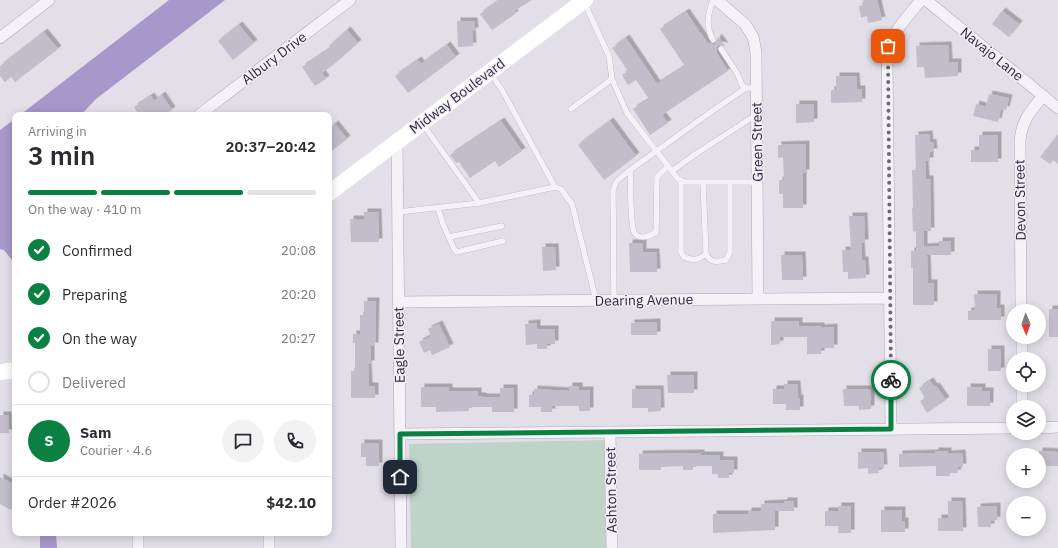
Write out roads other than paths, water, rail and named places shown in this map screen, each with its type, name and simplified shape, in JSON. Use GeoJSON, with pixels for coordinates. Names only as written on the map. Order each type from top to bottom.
{"type":"FeatureCollection","features":[{"type":"Feature","properties":{"kind":"street"},"geometry":{"type":"LineString","coordinates":[[0,38],[49,0]]}},
{"type":"Feature","properties":{"kind":"street","name":"Albury Drive"},"geometry":{"type":"LineString","coordinates":[[203,112],[350,0]]}},
{"type":"Feature","properties":{"kind":"street","name":"Green Street"},"geometry":{"type":"LineString","coordinates":[[717,0],[745,24],[753,36],[756,52],[751,88],[756,115],[758,299]]}},
{"type":"Feature","properties":{"kind":"street"},"geometry":{"type":"LineString","coordinates":[[891,429],[888,46],[894,32],[922,0]]}},
{"type":"Feature","properties":{"kind":"street","name":"Navajo Lane"},"geometry":{"type":"LineString","coordinates":[[926,0],[1058,108]]}},
{"type":"Feature","properties":{"kind":"street","name":"Midway Boulevard"},"geometry":{"type":"LineString","coordinates":[[332,191],[584,1]]}},
{"type":"Feature","properties":{"kind":"street","name":"Devon Street"},"geometry":{"type":"LineString","coordinates":[[1022,304],[1021,129],[1028,115],[1043,96]]}},
{"type":"Feature","properties":{"kind":"street","name":"Eagle Street"},"geometry":{"type":"LineString","coordinates":[[397,142],[401,548]]}},
{"type":"Feature","properties":{"kind":"street","name":"Dearing Avenue"},"geometry":{"type":"LineString","coordinates":[[399,302],[890,298]]}},
{"type":"Feature","properties":{"kind":"street"},"geometry":{"type":"LineString","coordinates":[[0,372],[12,370]]}},
{"type":"Feature","properties":{"kind":"street"},"geometry":{"type":"LineString","coordinates":[[400,434],[1006,428]]}},
{"type":"Feature","properties":{"kind":"street"},"geometry":{"type":"LineString","coordinates":[[1046,428],[1058,428]]}},
{"type":"Feature","properties":{"kind":"street","name":"Ashton Street"},"geometry":{"type":"LineString","coordinates":[[610,432],[612,548]]}},
{"type":"Feature","properties":{"kind":"street"},"geometry":{"type":"LineString","coordinates":[[138,536],[138,548]]}},
{"type":"Feature","properties":{"kind":"street"},"geometry":{"type":"LineString","coordinates":[[269,536],[269,548]]}},
{"type":"Feature","properties":{"kind":"lane"},"geometry":{"type":"LineString","coordinates":[[713,0],[708,20],[709,33],[714,40]]}},
{"type":"Feature","properties":{"kind":"lane"},"geometry":{"type":"LineString","coordinates":[[584,1],[609,56],[612,79],[627,113],[678,179],[685,182],[703,183],[757,182]]}},
{"type":"Feature","properties":{"kind":"lane"},"geometry":{"type":"LineString","coordinates":[[721,49],[737,73],[742,85],[751,88]]}},
{"type":"Feature","properties":{"kind":"lane"},"geometry":{"type":"LineString","coordinates":[[490,72],[502,90],[555,187],[561,190],[572,204],[596,300]]}},
{"type":"Feature","properties":{"kind":"lane"},"geometry":{"type":"LineString","coordinates":[[571,109],[612,79]]}},
{"type":"Feature","properties":{"kind":"lane"},"geometry":{"type":"LineString","coordinates":[[614,300],[613,191],[616,182],[630,170],[715,109],[751,88]]}},
{"type":"Feature","properties":{"kind":"lane"},"geometry":{"type":"LineString","coordinates":[[672,171],[756,115]]}},
{"type":"Feature","properties":{"kind":"lane"},"geometry":{"type":"LineString","coordinates":[[422,123],[478,203]]}},
{"type":"Feature","properties":{"kind":"lane"},"geometry":{"type":"LineString","coordinates":[[630,170],[632,224],[634,232],[637,235],[644,237],[651,236],[656,232],[657,177],[668,166]]}},
{"type":"Feature","properties":{"kind":"lane"},"geometry":{"type":"LineString","coordinates":[[681,181],[681,252],[684,257],[694,260],[700,259],[706,254]]}},
{"type":"Feature","properties":{"kind":"lane"},"geometry":{"type":"LineString","coordinates":[[703,183],[706,254],[708,259],[713,262],[720,262],[726,260],[730,252],[730,183]]}},
{"type":"Feature","properties":{"kind":"lane"},"geometry":{"type":"LineString","coordinates":[[398,212],[478,203],[555,187]]}},
{"type":"Feature","properties":{"kind":"lane"},"geometry":{"type":"LineString","coordinates":[[438,208],[443,224],[457,252],[503,241]]}},
{"type":"Feature","properties":{"kind":"lane"},"geometry":{"type":"LineString","coordinates":[[449,237],[502,226]]}}]}
